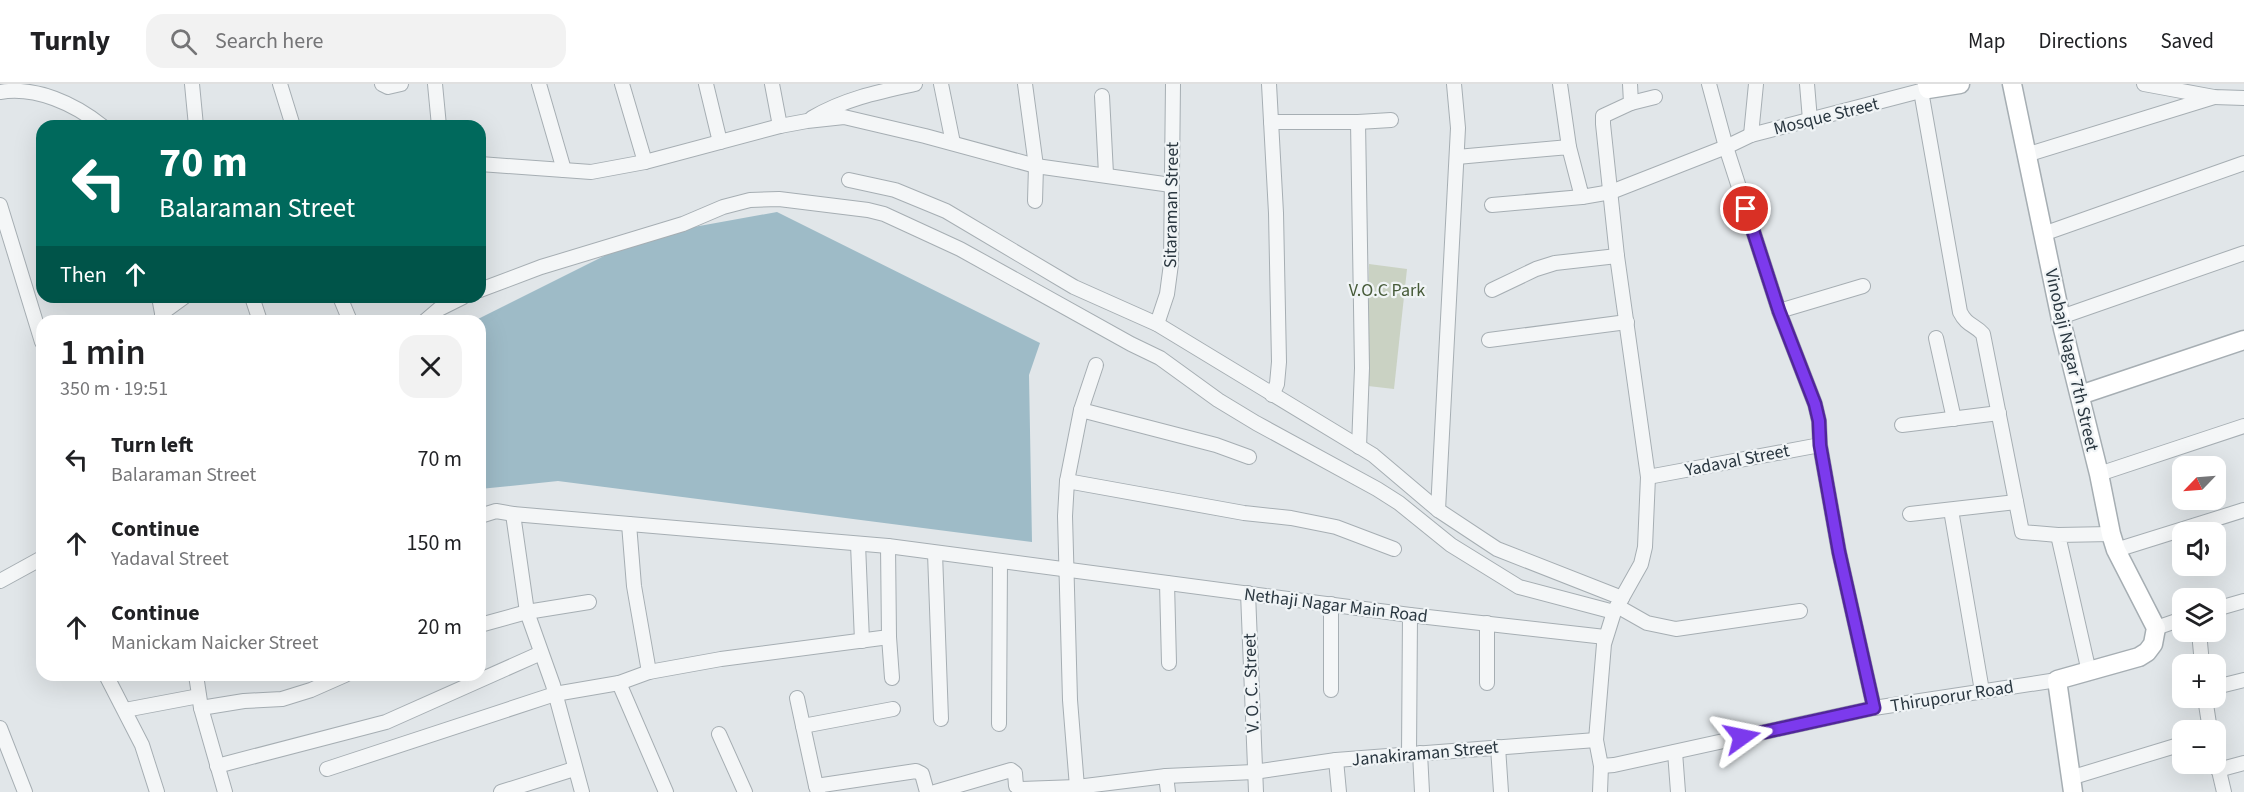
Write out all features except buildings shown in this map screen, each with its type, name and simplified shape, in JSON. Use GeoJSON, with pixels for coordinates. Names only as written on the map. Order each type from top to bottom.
{"type":"FeatureCollection","features":[{"type":"Feature","properties":{"kind":"street"},"geometry":{"type":"LineString","coordinates":[[192,84],[195,120]]}},
{"type":"Feature","properties":{"kind":"street"},"geometry":{"type":"LineString","coordinates":[[280,84],[291,120]]}},
{"type":"Feature","properties":{"kind":"street"},"geometry":{"type":"LineString","coordinates":[[382,84],[388,87],[401,84]]}},
{"type":"Feature","properties":{"kind":"street"},"geometry":{"type":"LineString","coordinates":[[435,84],[438,120]]}},
{"type":"Feature","properties":{"kind":"street"},"geometry":{"type":"LineString","coordinates":[[539,84],[564,170]]}},
{"type":"Feature","properties":{"kind":"street"},"geometry":{"type":"LineString","coordinates":[[622,84],[645,162]]}},
{"type":"Feature","properties":{"kind":"street"},"geometry":{"type":"LineString","coordinates":[[706,84],[720,142]]}},
{"type":"Feature","properties":{"kind":"street"},"geometry":{"type":"LineString","coordinates":[[772,84],[780,126]]}},
{"type":"Feature","properties":{"kind":"street"},"geometry":{"type":"LineString","coordinates":[[807,121],[832,106],[861,95],[915,84]]}},
{"type":"Feature","properties":{"kind":"street"},"geometry":{"type":"LineString","coordinates":[[941,84],[953,143]]}},
{"type":"Feature","properties":{"kind":"street"},"geometry":{"type":"LineString","coordinates":[[1025,84],[1036,166],[1035,201]]}},
{"type":"Feature","properties":{"kind":"street","name":"Sitaraman Street"},"geometry":{"type":"LineString","coordinates":[[1157,324],[1170,279],[1173,84]]}},
{"type":"Feature","properties":{"kind":"street"},"geometry":{"type":"LineString","coordinates":[[1269,84],[1279,362],[1277,384],[1272,395]]}},
{"type":"Feature","properties":{"kind":"street"},"geometry":{"type":"LineString","coordinates":[[1438,510],[1457,157],[1458,128],[1454,84]]}},
{"type":"Feature","properties":{"kind":"street"},"geometry":{"type":"LineString","coordinates":[[1560,84],[1569,147],[1582,197]]}},
{"type":"Feature","properties":{"kind":"street"},"geometry":{"type":"LineString","coordinates":[[1630,84],[1631,103]]}},
{"type":"Feature","properties":{"kind":"street"},"geometry":{"type":"LineString","coordinates":[[1708,84],[1779,311],[1815,404],[1839,552],[1874,708]]}},
{"type":"Feature","properties":{"kind":"street"},"geometry":{"type":"LineString","coordinates":[[1751,135],[1756,84]]}},
{"type":"Feature","properties":{"kind":"street"},"geometry":{"type":"LineString","coordinates":[[1807,84],[1810,120]]}},
{"type":"Feature","properties":{"kind":"street"},"geometry":{"type":"LineString","coordinates":[[1960,84],[1926,88],[1960,312],[1968,325],[1983,334],[2022,532],[2114,542],[2244,510]]}},
{"type":"Feature","properties":{"kind":"street","name":"Vinobaji Nagar 7th Street"},"geometry":{"type":"LineString","coordinates":[[2012,84],[2061,317],[2114,542],[2156,628]]}},
{"type":"Feature","properties":{"kind":"street"},"geometry":{"type":"LineString","coordinates":[[2144,84],[2214,96],[2244,98]]}},
{"type":"Feature","properties":{"kind":"street","name":"Mosque Street"},"geometry":{"type":"LineString","coordinates":[[1492,205],[1582,197],[1611,192],[1751,135],[1926,88]]}},
{"type":"Feature","properties":{"kind":"street"},"geometry":{"type":"LineString","coordinates":[[0,92],[12,90],[37,92],[94,120]]}},
{"type":"Feature","properties":{"kind":"street"},"geometry":{"type":"LineString","coordinates":[[1102,96],[1106,174]]}},
{"type":"Feature","properties":{"kind":"street"},"geometry":{"type":"LineString","coordinates":[[2026,155],[2214,96]]}},
{"type":"Feature","properties":{"kind":"street"},"geometry":{"type":"LineString","coordinates":[[1600,792],[1601,765],[1596,740],[1605,638],[1618,605],[1641,564],[1645,547],[1648,477],[1617,256],[1602,124],[1603,116],[1631,103],[1655,97]]}},
{"type":"Feature","properties":{"kind":"street"},"geometry":{"type":"LineString","coordinates":[[486,164],[591,172],[645,162],[780,126],[844,117],[1036,166],[1106,174],[1171,185]]}},
{"type":"Feature","properties":{"kind":"street"},"geometry":{"type":"LineString","coordinates":[[1272,122],[1391,120]]}},
{"type":"Feature","properties":{"kind":"street"},"geometry":{"type":"LineString","coordinates":[[1358,122],[1362,369],[1359,447]]}},
{"type":"Feature","properties":{"kind":"street"},"geometry":{"type":"LineString","coordinates":[[1457,157],[1569,147]]}},
{"type":"Feature","properties":{"kind":"street"},"geometry":{"type":"LineString","coordinates":[[2043,234],[2244,164]]}},
{"type":"Feature","properties":{"kind":"street"},"geometry":{"type":"LineString","coordinates":[[849,180],[895,190],[946,210],[1074,286],[1157,324],[1373,455],[1438,510],[1497,549],[1618,605],[1647,622],[1676,629],[1800,611]]}},
{"type":"Feature","properties":{"kind":"street"},"geometry":{"type":"LineString","coordinates":[[486,288],[541,267],[682,224],[723,207],[750,200],[779,199],[868,210],[910,225],[960,249],[1160,358],[1256,423],[1399,503],[1451,545],[1519,587],[1618,605]]}},
{"type":"Feature","properties":{"kind":"street"},"geometry":{"type":"LineString","coordinates":[[0,205],[36,322]]}},
{"type":"Feature","properties":{"kind":"street"},"geometry":{"type":"LineString","coordinates":[[2061,317],[2244,254]]}},
{"type":"Feature","properties":{"kind":"street"},"geometry":{"type":"LineString","coordinates":[[1492,290],[1536,269],[1555,263],[1617,256]]}},
{"type":"Feature","properties":{"kind":"street"},"geometry":{"type":"LineString","coordinates":[[1779,311],[1863,286]]}},
{"type":"Feature","properties":{"kind":"street"},"geometry":{"type":"LineString","coordinates":[[164,315],[177,303]]}},
{"type":"Feature","properties":{"kind":"street"},"geometry":{"type":"LineString","coordinates":[[432,315],[451,303]]}},
{"type":"Feature","properties":{"kind":"street"},"geometry":{"type":"LineString","coordinates":[[1489,340],[1627,322]]}},
{"type":"Feature","properties":{"kind":"street"},"geometry":{"type":"LineString","coordinates":[[1936,338],[1954,419]]}},
{"type":"Feature","properties":{"kind":"street"},"geometry":{"type":"LineString","coordinates":[[2080,395],[2244,340]]}},
{"type":"Feature","properties":{"kind":"street"},"geometry":{"type":"LineString","coordinates":[[1077,787],[1070,700],[1065,516],[1067,481],[1081,410],[1096,365]]}},
{"type":"Feature","properties":{"kind":"street"},"geometry":{"type":"LineString","coordinates":[[1081,410],[1216,445],[1250,457]]}},
{"type":"Feature","properties":{"kind":"street"},"geometry":{"type":"LineString","coordinates":[[1902,425],[1999,413]]}},
{"type":"Feature","properties":{"kind":"street"},"geometry":{"type":"LineString","coordinates":[[2099,474],[2244,426]]}},
{"type":"Feature","properties":{"kind":"street","name":"Yadaval Street"},"geometry":{"type":"LineString","coordinates":[[1648,477],[1820,445]]}},
{"type":"Feature","properties":{"kind":"street"},"geometry":{"type":"LineString","coordinates":[[1067,481],[1336,527],[1394,549]]}},
{"type":"Feature","properties":{"kind":"street"},"geometry":{"type":"LineString","coordinates":[[1910,514],[2016,502]]}},
{"type":"Feature","properties":{"kind":"street"},"geometry":{"type":"LineString","coordinates":[[1952,510],[1982,691]]}},
{"type":"Feature","properties":{"kind":"street","name":"Nethaji Nagar Main Road"},"geometry":{"type":"LineString","coordinates":[[486,514],[496,511],[888,546],[1410,615],[1605,638]]}},
{"type":"Feature","properties":{"kind":"street"},"geometry":{"type":"LineString","coordinates":[[513,514],[527,612],[555,694],[582,792]]}},
{"type":"Feature","properties":{"kind":"street"},"geometry":{"type":"LineString","coordinates":[[629,524],[634,585],[649,672]]}},
{"type":"Feature","properties":{"kind":"street"},"geometry":{"type":"LineString","coordinates":[[2058,535],[2089,672]]}},
{"type":"Feature","properties":{"kind":"street"},"geometry":{"type":"LineString","coordinates":[[858,544],[862,641]]}},
{"type":"Feature","properties":{"kind":"street"},"geometry":{"type":"LineString","coordinates":[[888,546],[892,678]]}},
{"type":"Feature","properties":{"kind":"street"},"geometry":{"type":"LineString","coordinates":[[935,553],[940,718]]}},
{"type":"Feature","properties":{"kind":"street"},"geometry":{"type":"LineString","coordinates":[[0,580],[36,561]]}},
{"type":"Feature","properties":{"kind":"street"},"geometry":{"type":"LineString","coordinates":[[999,724],[1000,561]]}},
{"type":"Feature","properties":{"kind":"street"},"geometry":{"type":"LineString","coordinates":[[1167,583],[1169,663]]}},
{"type":"Feature","properties":{"kind":"street","name":"V. O. C. Street"},"geometry":{"type":"LineString","coordinates":[[1248,593],[1256,792]]}},
{"type":"Feature","properties":{"kind":"street"},"geometry":{"type":"LineString","coordinates":[[2226,606],[2244,601]]}},
{"type":"Feature","properties":{"kind":"street"},"geometry":{"type":"LineString","coordinates":[[486,623],[527,612],[589,602]]}},
{"type":"Feature","properties":{"kind":"street"},"geometry":{"type":"LineString","coordinates":[[1331,604],[1331,690]]}},
{"type":"Feature","properties":{"kind":"street"},"geometry":{"type":"LineString","coordinates":[[1410,615],[1414,753],[1422,792]]}},
{"type":"Feature","properties":{"kind":"street"},"geometry":{"type":"LineString","coordinates":[[2172,622],[2156,628],[2153,644],[2139,657],[2057,680],[2072,785],[2172,748]]}},
{"type":"Feature","properties":{"kind":"street"},"geometry":{"type":"LineString","coordinates":[[1487,623],[1487,683]]}},
{"type":"Feature","properties":{"kind":"street"},"geometry":{"type":"LineString","coordinates":[[327,769],[555,694],[619,683],[649,672],[721,659],[889,638]]}},
{"type":"Feature","properties":{"kind":"street"},"geometry":{"type":"LineString","coordinates":[[486,677],[541,653]]}},
{"type":"Feature","properties":{"kind":"street","name":"Thiruporur Road"},"geometry":{"type":"LineString","coordinates":[[1601,765],[1614,765],[1874,708],[2057,680]]}},
{"type":"Feature","properties":{"kind":"street"},"geometry":{"type":"LineString","coordinates":[[2226,684],[2244,680]]}},
{"type":"Feature","properties":{"kind":"street"},"geometry":{"type":"LineString","coordinates":[[109,681],[142,745],[157,792]]}},
{"type":"Feature","properties":{"kind":"street"},"geometry":{"type":"LineString","coordinates":[[197,681],[200,702],[225,792]]}},
{"type":"Feature","properties":{"kind":"street"},"geometry":{"type":"LineString","coordinates":[[125,710],[200,702],[282,699],[331,681]]}},
{"type":"Feature","properties":{"kind":"street"},"geometry":{"type":"LineString","coordinates":[[218,765],[386,722],[478,681]]}},
{"type":"Feature","properties":{"kind":"street"},"geometry":{"type":"LineString","coordinates":[[619,683],[666,792]]}},
{"type":"Feature","properties":{"kind":"street"},"geometry":{"type":"LineString","coordinates":[[797,698],[817,789],[916,771],[922,774],[927,792]]}},
{"type":"Feature","properties":{"kind":"street"},"geometry":{"type":"LineString","coordinates":[[803,726],[893,709]]}},
{"type":"Feature","properties":{"kind":"street"},"geometry":{"type":"LineString","coordinates":[[0,728],[26,792]]}},
{"type":"Feature","properties":{"kind":"street"},"geometry":{"type":"LineString","coordinates":[[719,734],[745,792]]}},
{"type":"Feature","properties":{"kind":"street","name":"Janakiraman Street"},"geometry":{"type":"LineString","coordinates":[[935,792],[1011,770],[1015,773],[1018,788],[1096,788],[1166,776],[1254,772],[1336,760],[1596,740]]}},
{"type":"Feature","properties":{"kind":"street"},"geometry":{"type":"LineString","coordinates":[[1498,747],[1502,792]]}},
{"type":"Feature","properties":{"kind":"street"},"geometry":{"type":"LineString","coordinates":[[1676,752],[1678,792]]}},
{"type":"Feature","properties":{"kind":"street"},"geometry":{"type":"LineString","coordinates":[[1336,760],[1339,792]]}},
{"type":"Feature","properties":{"kind":"street"},"geometry":{"type":"LineString","coordinates":[[2226,764],[2244,763]]}},
{"type":"Feature","properties":{"kind":"street"},"geometry":{"type":"LineString","coordinates":[[501,792],[574,769]]}},
{"type":"Feature","properties":{"kind":"street"},"geometry":{"type":"LineString","coordinates":[[2220,774],[2224,792]]}},
{"type":"Feature","properties":{"kind":"street"},"geometry":{"type":"LineString","coordinates":[[1166,776],[1168,792]]}},
{"type":"Feature","properties":{"kind":"green space","name":"V.O.C Park"},"geometry":{"type":"Polygon","coordinates":[[[1369,264],[1407,269],[1394,389],[1368,386],[1369,264]]]}},
{"type":"Feature","properties":{"kind":"water"},"geometry":{"type":"Polygon","coordinates":[[[777,212],[1040,343],[1029,375],[1032,542],[558,481],[486,488],[486,315],[644,236],[777,212]]]}},
{"type":"Feature","properties":{"kind":"route"},"geometry":{"type":"LineString","coordinates":[[1742,737],[1874,708],[1839,552],[1815,404],[1779,311],[1746,209]]}}]}
